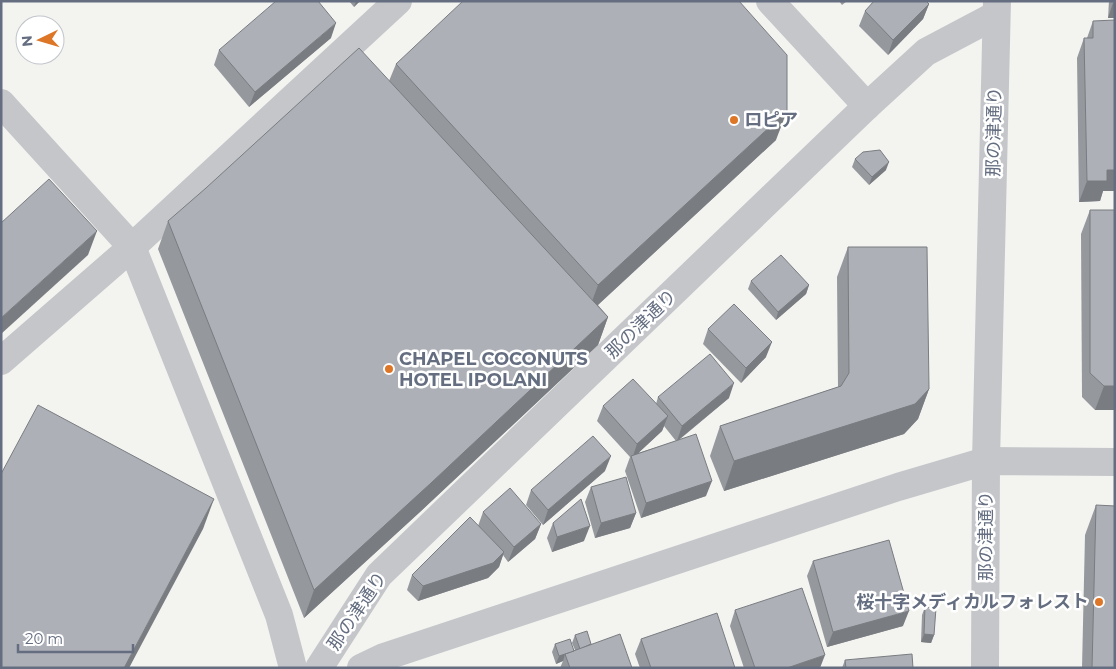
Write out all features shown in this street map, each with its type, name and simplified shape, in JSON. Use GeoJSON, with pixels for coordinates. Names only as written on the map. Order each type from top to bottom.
{"type":"FeatureCollection","features":[{"type":"Feature","properties":{"kind":"street"},"geometry":{"type":"LineString","coordinates":[[1,361],[132,247],[398,1]]}},
{"type":"Feature","properties":{"kind":"street"},"geometry":{"type":"LineString","coordinates":[[770,1],[867,106]]}},
{"type":"Feature","properties":{"kind":"street","name":"那の津通り"},"geometry":{"type":"LineString","coordinates":[[319,668],[379,576],[867,106],[926,52],[997,8]]}},
{"type":"Feature","properties":{"kind":"street","name":"那の津通り"},"geometry":{"type":"LineString","coordinates":[[985,668],[986,461],[997,8]]}},
{"type":"Feature","properties":{"kind":"street"},"geometry":{"type":"LineString","coordinates":[[1,103],[132,247],[279,615],[293,668]]}},
{"type":"Feature","properties":{"kind":"street"},"geometry":{"type":"LineString","coordinates":[[361,668],[402,651],[898,487],[986,461],[1115,462]]}},
{"type":"Feature","properties":{"kind":"building"},"geometry":{"type":"Polygon","coordinates":[[[276,1],[318,1],[336,23],[255,92],[219,50],[276,1]]]}},
{"type":"Feature","properties":{"kind":"building"},"geometry":{"type":"Polygon","coordinates":[[[463,1],[739,1],[787,55],[787,111],[598,285],[396,64],[463,1]]]}},
{"type":"Feature","properties":{"kind":"building"},"geometry":{"type":"Polygon","coordinates":[[[874,1],[926,1],[929,4],[893,40],[865,11],[874,1]]]}},
{"type":"Feature","properties":{"kind":"building"},"geometry":{"type":"Polygon","coordinates":[[[1115,20],[1115,170],[1107,170],[1107,181],[1087,181],[1084,38],[1093,38],[1093,21],[1115,20]]]}},
{"type":"Feature","properties":{"kind":"building","name":"CHAPEL COCONUTS HOTEL IPOLANI"},"geometry":{"type":"Polygon","coordinates":[[[359,48],[608,317],[314,590],[168,221],[359,48]]]}},
{"type":"Feature","properties":{"kind":"building"},"geometry":{"type":"Polygon","coordinates":[[[880,150],[889,162],[872,177],[855,159],[863,152],[880,150]]]}},
{"type":"Feature","properties":{"kind":"building"},"geometry":{"type":"Polygon","coordinates":[[[49,179],[97,231],[1,318],[1,223],[49,179]]]}},
{"type":"Feature","properties":{"kind":"building"},"geometry":{"type":"Polygon","coordinates":[[[1090,210],[1115,210],[1115,386],[1104,386],[1090,373],[1090,210]]]}},
{"type":"Feature","properties":{"kind":"building"},"geometry":{"type":"Polygon","coordinates":[[[848,247],[927,247],[929,389],[915,404],[734,461],[720,426],[841,386],[849,373],[848,247]]]}},
{"type":"Feature","properties":{"kind":"building"},"geometry":{"type":"Polygon","coordinates":[[[781,255],[809,285],[778,312],[751,281],[781,255]]]}},
{"type":"Feature","properties":{"kind":"building"},"geometry":{"type":"Polygon","coordinates":[[[734,304],[772,342],[746,368],[708,329],[734,304]]]}},
{"type":"Feature","properties":{"kind":"building"},"geometry":{"type":"Polygon","coordinates":[[[710,354],[734,383],[682,426],[658,397],[710,354]]]}},
{"type":"Feature","properties":{"kind":"building"},"geometry":{"type":"Polygon","coordinates":[[[633,379],[668,416],[637,444],[603,406],[633,379]]]}},
{"type":"Feature","properties":{"kind":"building"},"geometry":{"type":"Polygon","coordinates":[[[38,405],[214,499],[124,668],[1,668],[1,474],[38,405]]]}},
{"type":"Feature","properties":{"kind":"building"},"geometry":{"type":"Polygon","coordinates":[[[696,434],[712,481],[646,503],[631,456],[696,434]]]}},
{"type":"Feature","properties":{"kind":"building"},"geometry":{"type":"Polygon","coordinates":[[[593,436],[611,456],[548,510],[531,490],[593,436]]]}},
{"type":"Feature","properties":{"kind":"building"},"geometry":{"type":"Polygon","coordinates":[[[626,477],[636,513],[601,523],[591,487],[626,477]]]}},
{"type":"Feature","properties":{"kind":"building"},"geometry":{"type":"Polygon","coordinates":[[[510,488],[541,524],[514,547],[483,512],[510,488]]]}},
{"type":"Feature","properties":{"kind":"building"},"geometry":{"type":"Polygon","coordinates":[[[581,499],[590,526],[557,537],[553,523],[581,499]]]}},
{"type":"Feature","properties":{"kind":"building","name":"桜十字メディカルフォレスト"},"geometry":{"type":"Polygon","coordinates":[[[1096,505],[1115,506],[1115,668],[1092,668],[1096,505]]]}},
{"type":"Feature","properties":{"kind":"building"},"geometry":{"type":"Polygon","coordinates":[[[470,517],[504,552],[493,563],[423,586],[412,575],[470,517]]]}},
{"type":"Feature","properties":{"kind":"building"},"geometry":{"type":"Polygon","coordinates":[[[889,540],[909,611],[833,632],[813,561],[889,540]]]}},
{"type":"Feature","properties":{"kind":"building"},"geometry":{"type":"Polygon","coordinates":[[[802,588],[825,655],[787,668],[755,668],[735,610],[802,588]]]}},
{"type":"Feature","properties":{"kind":"building"},"geometry":{"type":"Polygon","coordinates":[[[925,607],[936,608],[934,635],[924,634],[925,607]]]}},
{"type":"Feature","properties":{"kind":"building"},"geometry":{"type":"Polygon","coordinates":[[[717,613],[735,668],[651,668],[641,639],[717,613]]]}},
{"type":"Feature","properties":{"kind":"building"},"geometry":{"type":"Polygon","coordinates":[[[587,631],[591,644],[580,649],[575,635],[587,631]]]}},
{"type":"Feature","properties":{"kind":"building"},"geometry":{"type":"Polygon","coordinates":[[[620,634],[632,668],[570,668],[565,654],[620,634]]]}},
{"type":"Feature","properties":{"kind":"building"},"geometry":{"type":"Polygon","coordinates":[[[570,639],[574,651],[559,656],[555,644],[570,639]]]}},
{"type":"Feature","properties":{"kind":"building"},"geometry":{"type":"Polygon","coordinates":[[[912,654],[913,668],[846,668],[845,660],[912,654]]]}},
{"type":"Feature","properties":{"kind":"place","name":"ロピア"},"geometry":{"type":"Point","coordinates":[734,120]}},
{"type":"Feature","properties":{"kind":"place","name":"CHAPEL COCONUTS HOTEL IPOLANI"},"geometry":{"type":"Point","coordinates":[389,369]}},
{"type":"Feature","properties":{"kind":"place","name":"桜十字メディカルフォレスト"},"geometry":{"type":"Point","coordinates":[1099,602]}}]}
